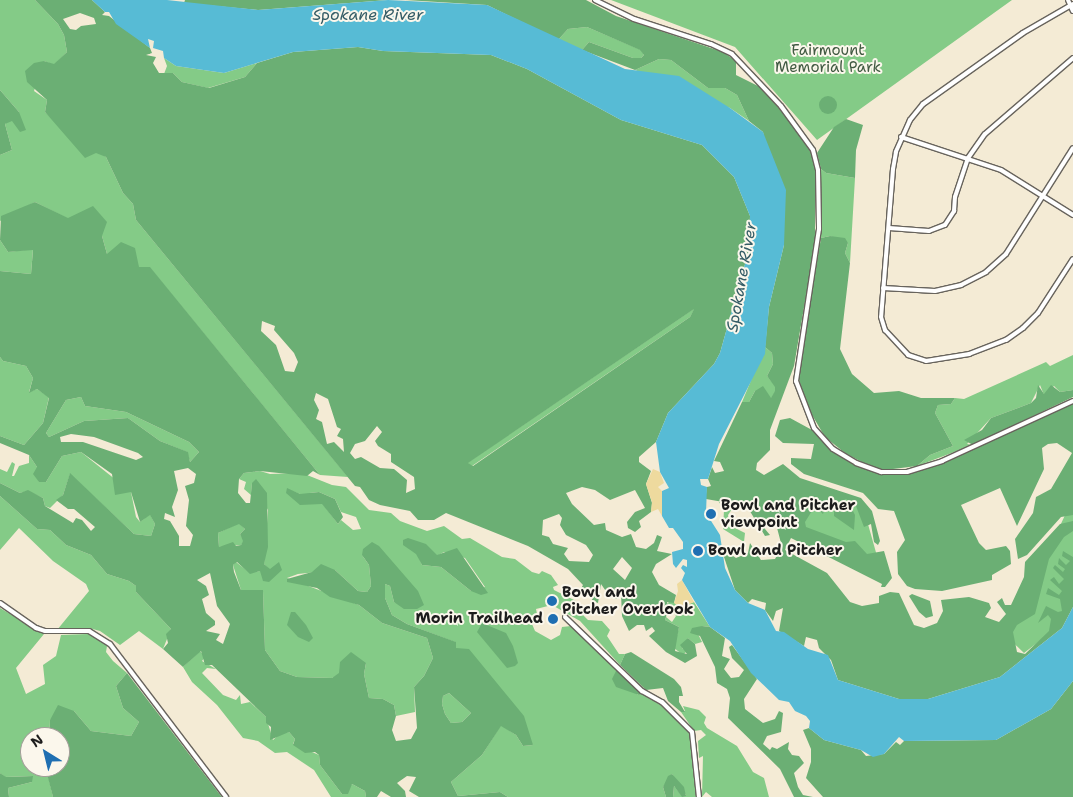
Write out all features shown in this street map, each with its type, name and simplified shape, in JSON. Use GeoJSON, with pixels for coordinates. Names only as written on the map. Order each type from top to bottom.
{"type":"FeatureCollection","features":[{"type":"Feature","properties":{"kind":"street"},"geometry":{"type":"LineString","coordinates":[[595,0],[634,19],[711,44],[732,54],[781,106],[813,150],[818,170],[819,229],[796,381],[814,428],[833,449],[856,462],[881,472],[906,472],[942,461],[1073,401]]}},
{"type":"Feature","properties":{"kind":"street"},"geometry":{"type":"LineString","coordinates":[[1068,0],[1072,5],[1073,11]]}},
{"type":"Feature","properties":{"kind":"street"},"geometry":{"type":"LineString","coordinates":[[1072,5],[1023,33],[923,104],[910,120],[902,137],[893,169],[881,317],[894,344],[908,355],[926,361],[947,358],[1006,340],[1023,328],[1038,313],[1073,259]]}},
{"type":"Feature","properties":{"kind":"street"},"geometry":{"type":"LineString","coordinates":[[889,228],[929,232],[945,225],[954,211],[955,196],[968,158],[985,134],[1073,58]]}},
{"type":"Feature","properties":{"kind":"street"},"geometry":{"type":"LineString","coordinates":[[902,137],[1001,170],[1073,214]]}},
{"type":"Feature","properties":{"kind":"street"},"geometry":{"type":"LineString","coordinates":[[883,288],[935,291],[961,285],[986,272],[1006,254],[1073,148]]}},
{"type":"Feature","properties":{"kind":"street"},"geometry":{"type":"LineString","coordinates":[[0,603],[36,628],[45,631],[89,631],[110,644],[226,797]]}},
{"type":"Feature","properties":{"kind":"street"},"geometry":{"type":"LineString","coordinates":[[566,617],[642,691],[662,702],[692,732],[699,797]]}},
{"type":"Feature","properties":{"kind":"green space"},"geometry":{"type":"Polygon","coordinates":[[[0,0],[35,0],[58,24],[64,35],[67,52],[54,65],[44,61],[34,91],[47,100],[45,112],[62,128],[106,157],[123,193],[133,204],[136,220],[348,477],[320,475],[150,268],[139,268],[107,254],[102,236],[35,202],[0,221],[0,155],[12,150],[5,124],[19,112],[0,90],[0,0]]]}},
{"type":"Feature","properties":{"kind":"green space"},"geometry":{"type":"Polygon","coordinates":[[[35,0],[92,0],[105,12],[102,15],[109,16],[150,48],[152,53],[146,55],[156,57],[153,63],[159,73],[173,73],[182,82],[209,88],[245,77],[257,63],[293,52],[358,47],[383,51],[491,55],[527,69],[621,120],[702,145],[734,177],[750,216],[749,250],[720,353],[714,364],[668,413],[656,442],[639,457],[639,462],[651,471],[646,484],[652,503],[651,512],[639,521],[641,527],[635,532],[628,528],[627,522],[635,512],[645,508],[635,490],[610,500],[595,490],[582,487],[566,493],[572,504],[594,525],[605,523],[606,530],[622,537],[631,534],[636,547],[646,549],[654,543],[657,535],[662,537],[657,551],[672,554],[656,564],[652,572],[659,585],[676,595],[674,603],[667,602],[669,608],[665,620],[679,627],[675,651],[687,654],[680,645],[688,638],[695,644],[697,656],[685,663],[666,652],[649,636],[655,631],[652,627],[646,631],[644,625],[637,625],[629,631],[622,616],[621,594],[617,599],[610,597],[601,584],[598,603],[593,601],[588,593],[581,595],[579,592],[583,585],[568,569],[528,546],[446,513],[434,520],[418,520],[410,511],[380,505],[369,500],[360,487],[355,486],[136,220],[133,204],[123,193],[106,157],[96,153],[85,158],[45,112],[47,100],[27,82],[25,71],[34,63],[44,61],[54,64],[67,52],[64,35],[58,24],[35,0]],[[80,13],[63,19],[70,29],[76,30],[81,26],[96,24],[94,18],[80,13]],[[694,309],[468,463],[473,466],[690,317],[694,309]],[[262,321],[261,331],[276,345],[285,371],[294,372],[298,362],[294,353],[274,330],[275,326],[262,321]],[[316,393],[314,400],[319,410],[316,419],[322,422],[327,444],[334,442],[344,452],[343,439],[337,436],[341,429],[337,427],[328,399],[316,393]],[[377,426],[365,441],[355,444],[350,453],[355,459],[361,457],[380,468],[394,469],[407,480],[406,493],[415,489],[414,477],[391,462],[391,454],[378,446],[375,441],[382,432],[377,426]],[[559,514],[543,520],[542,535],[549,537],[553,544],[568,548],[564,554],[569,561],[589,562],[593,555],[586,545],[566,535],[560,525],[562,518],[559,514]],[[622,557],[613,569],[625,580],[632,568],[622,557]]]}},
{"type":"Feature","properties":{"kind":"green space"},"geometry":{"type":"Polygon","coordinates":[[[185,0],[388,0],[258,10],[184,3],[185,0]]]}},
{"type":"Feature","properties":{"kind":"green space"},"geometry":{"type":"Polygon","coordinates":[[[405,0],[586,0],[616,16],[723,52],[736,61],[736,75],[760,87],[784,114],[811,152],[815,168],[815,243],[794,366],[770,430],[770,450],[757,463],[756,470],[764,475],[783,464],[800,478],[861,498],[872,511],[880,541],[878,545],[874,542],[871,524],[864,527],[856,506],[846,499],[830,507],[828,500],[823,514],[815,506],[805,522],[806,527],[846,542],[855,541],[867,554],[884,551],[892,578],[885,587],[881,587],[882,584],[791,538],[785,550],[827,573],[850,602],[862,606],[879,603],[879,596],[890,592],[899,593],[914,625],[924,628],[937,623],[943,611],[941,600],[969,597],[989,603],[991,608],[985,617],[999,622],[1006,614],[997,602],[1002,598],[1005,605],[1011,605],[1024,577],[1025,562],[1060,524],[1073,521],[1073,531],[1064,537],[1049,559],[1035,614],[1017,625],[1013,632],[1017,652],[1025,654],[1049,631],[1051,619],[1048,615],[1038,623],[1046,606],[1058,612],[1062,611],[1060,599],[1046,594],[1048,588],[1059,595],[1062,591],[1050,580],[1054,577],[1059,584],[1064,579],[1053,568],[1055,565],[1063,572],[1065,569],[1058,564],[1059,558],[1066,565],[1070,561],[1062,556],[1063,551],[1073,557],[1073,607],[1062,628],[1000,677],[928,699],[899,699],[838,680],[831,660],[819,648],[817,640],[806,637],[804,646],[779,631],[783,608],[776,611],[773,621],[765,610],[766,603],[752,599],[748,603],[735,590],[721,548],[736,558],[748,553],[750,543],[761,560],[775,559],[782,547],[776,524],[772,520],[766,522],[765,529],[770,535],[765,536],[748,508],[732,509],[729,503],[706,499],[706,494],[707,487],[711,486],[708,479],[712,467],[715,473],[724,471],[720,462],[714,461],[742,402],[749,402],[755,391],[763,386],[771,398],[775,391],[775,387],[767,376],[773,364],[772,353],[765,347],[769,307],[784,245],[763,132],[749,121],[737,95],[725,88],[708,88],[671,60],[659,59],[635,70],[582,50],[589,42],[633,58],[641,58],[644,55],[640,50],[587,27],[568,29],[558,40],[487,5],[405,0]]]}},
{"type":"Feature","properties":{"kind":"green space","name":"Fairmount Memorial Park"},"geometry":{"type":"Polygon","coordinates":[[[611,0],[1012,0],[817,140],[735,47],[611,0]]]}},
{"type":"Feature","properties":{"kind":"green space"},"geometry":{"type":"Polygon","coordinates":[[[587,27],[641,50],[644,55],[641,58],[633,58],[589,42],[582,50],[558,40],[568,29],[587,27]]]}},
{"type":"Feature","properties":{"kind":"green space"},"geometry":{"type":"Polygon","coordinates":[[[164,58],[176,66],[224,73],[257,63],[245,77],[208,88],[182,82],[173,73],[164,74],[167,66],[164,58]]]}},
{"type":"Feature","properties":{"kind":"green space"},"geometry":{"type":"Polygon","coordinates":[[[659,59],[671,60],[708,88],[725,88],[737,95],[749,121],[730,108],[635,70],[659,59]]]}},
{"type":"Feature","properties":{"kind":"green space"},"geometry":{"type":"Polygon","coordinates":[[[0,90],[19,112],[26,130],[20,132],[12,121],[5,124],[12,150],[0,155],[0,90]]]}},
{"type":"Feature","properties":{"kind":"green space"},"geometry":{"type":"Polygon","coordinates":[[[828,96],[834,99],[837,105],[834,111],[828,114],[822,111],[819,105],[822,99],[828,96]]]}},
{"type":"Feature","properties":{"kind":"green space"},"geometry":{"type":"Polygon","coordinates":[[[846,119],[863,125],[856,150],[855,178],[826,173],[821,169],[817,153],[834,127],[846,119]]]}},
{"type":"Feature","properties":{"kind":"green space"},"geometry":{"type":"Polygon","coordinates":[[[821,169],[826,173],[855,178],[850,263],[845,253],[848,243],[830,236],[821,238],[821,169]]]}},
{"type":"Feature","properties":{"kind":"green space"},"geometry":{"type":"Polygon","coordinates":[[[35,202],[68,218],[93,206],[107,222],[102,236],[107,254],[121,242],[135,248],[139,267],[150,267],[320,475],[313,471],[307,476],[260,471],[244,473],[239,479],[238,493],[246,503],[250,503],[252,483],[256,479],[267,493],[268,547],[264,564],[270,569],[279,562],[282,570],[269,582],[263,581],[260,571],[250,574],[237,562],[233,565],[241,590],[263,590],[265,650],[280,671],[297,677],[332,678],[339,673],[340,662],[351,652],[366,663],[364,674],[369,698],[383,699],[394,705],[396,716],[392,730],[396,741],[411,739],[417,728],[414,687],[424,676],[433,658],[427,638],[382,623],[359,605],[330,597],[317,588],[287,582],[287,579],[312,572],[321,564],[335,570],[358,591],[367,592],[371,586],[369,565],[362,555],[363,549],[372,542],[379,546],[418,591],[424,605],[417,609],[404,609],[394,602],[390,586],[385,584],[385,598],[392,615],[407,624],[456,642],[456,648],[469,649],[524,716],[533,745],[523,746],[516,735],[501,726],[482,755],[451,782],[458,796],[500,792],[508,797],[419,797],[409,791],[416,777],[407,776],[397,783],[405,791],[406,797],[391,797],[381,791],[377,797],[366,797],[365,791],[352,784],[348,794],[342,794],[320,765],[319,755],[315,752],[305,753],[293,745],[295,739],[289,732],[270,740],[271,727],[266,723],[266,717],[212,665],[205,665],[201,651],[183,667],[163,649],[168,643],[166,634],[171,629],[136,592],[136,586],[129,581],[107,574],[91,555],[66,545],[50,530],[37,529],[0,496],[0,483],[20,493],[28,490],[43,498],[45,506],[73,523],[76,518],[82,520],[91,531],[95,527],[74,509],[68,509],[56,500],[63,495],[70,473],[134,534],[151,536],[155,524],[150,515],[140,522],[131,492],[115,495],[112,474],[81,452],[62,456],[46,482],[39,482],[33,474],[37,467],[29,455],[0,443],[0,436],[24,445],[43,423],[49,398],[37,389],[29,393],[33,378],[26,366],[3,361],[0,357],[0,271],[31,274],[33,250],[8,252],[0,240],[1,216],[35,202]],[[81,397],[66,400],[46,433],[49,437],[84,421],[128,418],[160,441],[188,452],[190,462],[199,452],[189,442],[126,412],[85,406],[81,397]],[[71,434],[60,437],[61,442],[83,442],[136,460],[143,457],[138,453],[94,437],[71,434]],[[188,468],[174,471],[178,490],[172,507],[175,517],[165,513],[164,519],[170,521],[179,536],[179,546],[190,546],[193,535],[186,526],[189,500],[185,486],[194,483],[196,474],[188,468]],[[239,524],[218,533],[219,547],[233,542],[236,546],[241,545],[243,541],[240,534],[245,529],[239,524]],[[210,573],[197,580],[206,586],[209,595],[202,599],[206,613],[215,621],[215,625],[206,631],[220,634],[216,640],[223,644],[230,624],[217,606],[210,573]],[[449,693],[443,696],[442,704],[445,714],[451,723],[462,722],[471,713],[449,693]]]}},
{"type":"Feature","properties":{"kind":"green space"},"geometry":{"type":"Polygon","coordinates":[[[830,236],[845,238],[848,243],[845,253],[850,263],[840,349],[852,374],[874,393],[899,391],[921,398],[955,398],[951,404],[938,405],[935,413],[953,446],[930,455],[917,466],[885,470],[869,466],[845,453],[825,437],[805,403],[799,379],[800,360],[821,238],[830,236]]]}},
{"type":"Feature","properties":{"kind":"green space"},"geometry":{"type":"Polygon","coordinates":[[[0,240],[8,252],[33,249],[31,274],[0,271],[0,240]]]}},
{"type":"Feature","properties":{"kind":"green space"},"geometry":{"type":"Polygon","coordinates":[[[695,308],[690,317],[472,466],[467,463],[695,308]]]}},
{"type":"Feature","properties":{"kind":"green space"},"geometry":{"type":"Polygon","coordinates":[[[765,347],[772,353],[773,364],[767,376],[776,387],[775,392],[771,399],[755,391],[749,402],[742,402],[765,347]]]}},
{"type":"Feature","properties":{"kind":"green space"},"geometry":{"type":"Polygon","coordinates":[[[1073,355],[1073,390],[1060,392],[1054,386],[1044,395],[1040,385],[1031,403],[991,418],[967,444],[973,445],[917,466],[930,455],[953,446],[935,413],[938,405],[951,404],[955,398],[964,399],[1046,362],[1050,366],[1073,355]]]}},
{"type":"Feature","properties":{"kind":"green space"},"geometry":{"type":"Polygon","coordinates":[[[0,357],[3,361],[26,366],[33,378],[29,392],[37,389],[49,397],[43,423],[24,445],[0,436],[0,357]]]}},
{"type":"Feature","properties":{"kind":"green space"},"geometry":{"type":"Polygon","coordinates":[[[1038,385],[1044,394],[1051,385],[1060,392],[1073,390],[1073,397],[973,445],[964,440],[982,430],[991,418],[1031,403],[1036,398],[1038,385]]]}},
{"type":"Feature","properties":{"kind":"green space"},"geometry":{"type":"Polygon","coordinates":[[[81,397],[85,406],[126,412],[189,442],[199,452],[190,462],[187,452],[160,441],[128,418],[84,421],[49,437],[46,433],[66,400],[81,397]]]}},
{"type":"Feature","properties":{"kind":"green space"},"geometry":{"type":"Polygon","coordinates":[[[1073,402],[1073,515],[1061,517],[1027,555],[1018,559],[1015,539],[1033,513],[1036,497],[1051,489],[1072,453],[1057,443],[1048,444],[1042,448],[1044,469],[1017,526],[1000,488],[961,505],[979,543],[986,550],[1006,546],[1010,551],[1011,564],[992,575],[992,580],[942,591],[915,589],[907,586],[898,574],[897,552],[905,540],[894,511],[878,509],[863,493],[804,474],[791,464],[791,458],[811,459],[814,444],[783,443],[775,436],[780,420],[790,418],[812,430],[833,450],[855,464],[881,474],[907,473],[939,464],[1073,402]]]}},
{"type":"Feature","properties":{"kind":"green space"},"geometry":{"type":"Polygon","coordinates":[[[81,452],[131,492],[136,517],[140,522],[150,514],[155,524],[151,536],[134,534],[70,474],[63,495],[50,508],[45,506],[43,498],[28,491],[20,493],[0,483],[0,469],[7,472],[12,462],[15,464],[12,476],[14,476],[19,466],[29,463],[29,455],[37,467],[39,482],[46,482],[62,456],[81,452]]]}},
{"type":"Feature","properties":{"kind":"green space"},"geometry":{"type":"Polygon","coordinates":[[[260,471],[270,474],[302,473],[332,485],[346,487],[369,510],[391,513],[400,521],[427,531],[444,526],[462,539],[470,538],[502,557],[515,559],[532,572],[539,574],[542,571],[551,575],[558,585],[553,587],[554,590],[576,601],[588,614],[582,614],[588,620],[602,621],[610,630],[607,636],[619,654],[625,654],[620,665],[580,621],[552,605],[536,609],[537,614],[529,617],[535,631],[551,640],[560,635],[562,627],[571,626],[594,645],[638,695],[641,693],[662,704],[689,730],[693,744],[696,797],[673,797],[674,786],[682,796],[686,795],[672,774],[663,787],[666,797],[508,797],[500,792],[458,796],[451,782],[482,755],[501,725],[516,735],[523,746],[533,745],[456,648],[455,642],[407,624],[392,615],[385,598],[385,584],[390,586],[394,602],[417,609],[362,555],[369,565],[371,586],[367,592],[358,591],[335,570],[298,574],[287,578],[359,605],[382,623],[427,638],[433,658],[424,676],[414,687],[415,712],[396,716],[394,705],[383,699],[369,698],[364,674],[366,663],[332,678],[297,677],[280,671],[265,650],[263,591],[241,590],[233,565],[236,562],[250,573],[269,569],[264,564],[268,510],[252,483],[251,495],[244,489],[246,482],[239,479],[244,473],[260,471]],[[287,489],[322,503],[338,524],[341,520],[353,530],[361,529],[356,517],[341,512],[335,499],[319,492],[300,494],[287,489]],[[430,550],[417,554],[422,565],[441,567],[471,591],[485,587],[465,558],[444,552],[437,556],[430,550]]]}},
{"type":"Feature","properties":{"kind":"green space"},"geometry":{"type":"Polygon","coordinates":[[[287,488],[300,494],[319,492],[335,499],[343,517],[338,524],[322,504],[300,505],[286,493],[287,488]]]}},
{"type":"Feature","properties":{"kind":"green space"},"geometry":{"type":"Polygon","coordinates":[[[842,495],[864,510],[877,556],[859,559],[795,532],[807,504],[842,495]]]}},
{"type":"Feature","properties":{"kind":"green space"},"geometry":{"type":"Polygon","coordinates":[[[0,496],[37,529],[50,530],[66,545],[91,555],[107,574],[129,581],[136,586],[136,592],[171,629],[163,649],[139,631],[120,645],[100,631],[89,628],[57,630],[89,591],[86,584],[53,561],[19,528],[0,550],[0,496]]]}},
{"type":"Feature","properties":{"kind":"green space"},"geometry":{"type":"Polygon","coordinates":[[[1073,498],[1073,595],[1059,626],[1024,653],[1002,632],[1025,601],[1073,498]]]}},
{"type":"Feature","properties":{"kind":"green space"},"geometry":{"type":"Polygon","coordinates":[[[723,501],[732,509],[728,515],[729,525],[745,533],[744,542],[723,529],[724,510],[719,502],[723,501]]]}},
{"type":"Feature","properties":{"kind":"green space"},"geometry":{"type":"Polygon","coordinates":[[[841,502],[851,507],[855,515],[854,530],[834,516],[834,508],[841,502]]]}},
{"type":"Feature","properties":{"kind":"green space"},"geometry":{"type":"Polygon","coordinates":[[[239,523],[245,529],[240,534],[244,541],[241,545],[219,547],[218,533],[239,523]]]}},
{"type":"Feature","properties":{"kind":"green space"},"geometry":{"type":"Polygon","coordinates":[[[408,538],[426,544],[437,555],[457,548],[488,593],[481,595],[471,591],[441,567],[422,565],[416,554],[403,545],[403,540],[408,538]]]}},
{"type":"Feature","properties":{"kind":"green space"},"geometry":{"type":"Polygon","coordinates":[[[912,594],[930,601],[933,616],[926,618],[919,612],[909,596],[912,594]]]}},
{"type":"Feature","properties":{"kind":"green space"},"geometry":{"type":"Polygon","coordinates":[[[669,600],[689,611],[692,609],[688,604],[694,602],[710,627],[702,626],[698,634],[702,642],[695,644],[688,638],[682,648],[687,651],[683,655],[674,648],[679,627],[665,620],[666,617],[672,622],[676,616],[673,612],[666,613],[669,600]]]}},
{"type":"Feature","properties":{"kind":"green space"},"geometry":{"type":"Polygon","coordinates":[[[0,608],[44,634],[16,668],[26,694],[45,684],[43,665],[56,656],[61,635],[88,634],[99,639],[107,646],[106,652],[113,661],[127,673],[116,686],[123,708],[139,722],[131,736],[91,731],[74,711],[50,720],[50,727],[20,727],[20,776],[5,777],[0,773],[0,608]]]}},
{"type":"Feature","properties":{"kind":"green space"},"geometry":{"type":"Polygon","coordinates":[[[291,612],[295,612],[306,625],[313,638],[309,642],[298,637],[287,625],[291,612]]]}},
{"type":"Feature","properties":{"kind":"green space"},"geometry":{"type":"Polygon","coordinates":[[[482,623],[506,633],[513,646],[518,663],[515,666],[507,668],[477,632],[482,623]]]}},
{"type":"Feature","properties":{"kind":"green space"},"geometry":{"type":"Polygon","coordinates":[[[710,627],[725,638],[722,656],[730,659],[724,669],[731,678],[739,677],[744,670],[732,658],[729,647],[732,645],[757,679],[744,699],[745,709],[763,723],[775,719],[779,711],[783,713],[781,732],[767,736],[763,744],[770,750],[772,747],[777,749],[789,742],[788,749],[792,755],[799,756],[804,763],[794,773],[798,787],[803,795],[813,797],[794,797],[780,769],[728,718],[730,698],[727,689],[717,683],[715,667],[700,636],[690,633],[692,628],[710,627]]]}},
{"type":"Feature","properties":{"kind":"green space"},"geometry":{"type":"Polygon","coordinates":[[[200,651],[205,657],[202,661],[216,669],[207,668],[202,673],[223,695],[236,700],[240,695],[241,704],[250,702],[266,717],[273,740],[281,733],[289,732],[295,739],[293,744],[319,755],[320,765],[342,794],[352,784],[365,791],[366,797],[331,797],[314,770],[287,752],[275,753],[258,741],[243,738],[217,705],[192,682],[183,667],[200,651]]]}},
{"type":"Feature","properties":{"kind":"green space"},"geometry":{"type":"Polygon","coordinates":[[[631,652],[674,679],[681,687],[683,696],[679,696],[679,702],[685,712],[681,712],[668,701],[663,688],[646,690],[620,665],[625,654],[631,652]]]}},
{"type":"Feature","properties":{"kind":"green space"},"geometry":{"type":"Polygon","coordinates":[[[617,669],[641,693],[639,695],[616,687],[612,679],[617,669]]]}},
{"type":"Feature","properties":{"kind":"green space"},"geometry":{"type":"Polygon","coordinates":[[[127,673],[222,797],[53,797],[48,777],[70,777],[70,727],[50,727],[50,720],[58,705],[74,711],[91,731],[131,736],[139,722],[123,708],[116,686],[127,673]]]}},
{"type":"Feature","properties":{"kind":"green space"},"geometry":{"type":"Polygon","coordinates":[[[1073,681],[1073,797],[823,797],[806,778],[811,762],[811,749],[803,730],[809,728],[824,740],[861,750],[866,756],[884,754],[896,742],[900,745],[904,741],[996,740],[1051,709],[1073,681]]]}},
{"type":"Feature","properties":{"kind":"green space"},"geometry":{"type":"Polygon","coordinates":[[[449,693],[471,713],[462,722],[451,723],[445,714],[442,704],[443,696],[449,693]]]}},
{"type":"Feature","properties":{"kind":"green space"},"geometry":{"type":"Polygon","coordinates":[[[683,706],[699,710],[706,717],[704,723],[707,728],[737,746],[753,772],[764,778],[769,797],[712,797],[706,792],[702,797],[703,756],[699,758],[698,741],[706,735],[701,730],[694,731],[681,712],[685,711],[683,706]]]}},
{"type":"Feature","properties":{"kind":"green space"},"geometry":{"type":"Polygon","coordinates":[[[0,773],[6,777],[33,777],[32,782],[8,788],[9,797],[0,797],[0,773]]]}},
{"type":"Feature","properties":{"kind":"green space"},"geometry":{"type":"Polygon","coordinates":[[[672,774],[684,787],[686,796],[682,797],[674,786],[673,797],[666,797],[663,787],[668,776],[672,774]]]}},
{"type":"Feature","properties":{"kind":"green space"},"geometry":{"type":"Polygon","coordinates":[[[32,777],[48,777],[53,797],[9,797],[8,788],[32,782],[32,777]]]}},
{"type":"Feature","properties":{"kind":"sand"},"geometry":{"type":"Polygon","coordinates":[[[653,469],[660,472],[664,483],[658,487],[662,491],[662,516],[658,509],[651,512],[652,502],[646,484],[653,469]]]}},
{"type":"Feature","properties":{"kind":"sand"},"geometry":{"type":"Polygon","coordinates":[[[682,580],[694,602],[681,608],[674,603],[678,591],[677,584],[682,580]]]}},
{"type":"Feature","properties":{"kind":"water","name":"Spokane River"},"geometry":{"type":"Polygon","coordinates":[[[92,0],[167,0],[258,10],[388,0],[487,5],[625,69],[679,76],[730,108],[763,132],[786,190],[784,245],[769,307],[765,354],[719,444],[708,479],[700,479],[701,485],[707,487],[706,513],[720,535],[725,568],[735,590],[748,603],[765,610],[776,631],[784,632],[808,649],[828,655],[838,680],[899,699],[928,699],[1000,677],[1062,628],[1073,607],[1073,681],[1051,709],[996,740],[904,741],[899,737],[884,754],[873,757],[861,750],[824,740],[809,728],[810,721],[806,716],[795,711],[789,702],[779,700],[751,673],[730,641],[710,627],[682,580],[685,573],[681,568],[683,565],[687,567],[687,560],[683,559],[676,568],[673,564],[672,552],[683,549],[683,542],[673,528],[669,528],[662,516],[662,491],[669,488],[660,472],[656,442],[668,413],[714,364],[720,353],[749,250],[750,216],[734,177],[702,145],[621,120],[527,69],[491,55],[383,51],[358,47],[293,52],[224,73],[176,66],[164,58],[163,51],[153,48],[154,41],[148,39],[150,48],[116,24],[109,12],[105,12],[92,0]]]}},
{"type":"Feature","properties":{"kind":"place","name":"Bowl and Pitcher viewpoint"},"geometry":{"type":"Point","coordinates":[711,514]}},
{"type":"Feature","properties":{"kind":"place","name":"Bowl and Pitcher"},"geometry":{"type":"Point","coordinates":[698,551]}},
{"type":"Feature","properties":{"kind":"place","name":"Bowl and Pitcher Overlook"},"geometry":{"type":"Point","coordinates":[552,601]}},
{"type":"Feature","properties":{"kind":"place","name":"Morin Trailhead"},"geometry":{"type":"Point","coordinates":[553,619]}}]}
